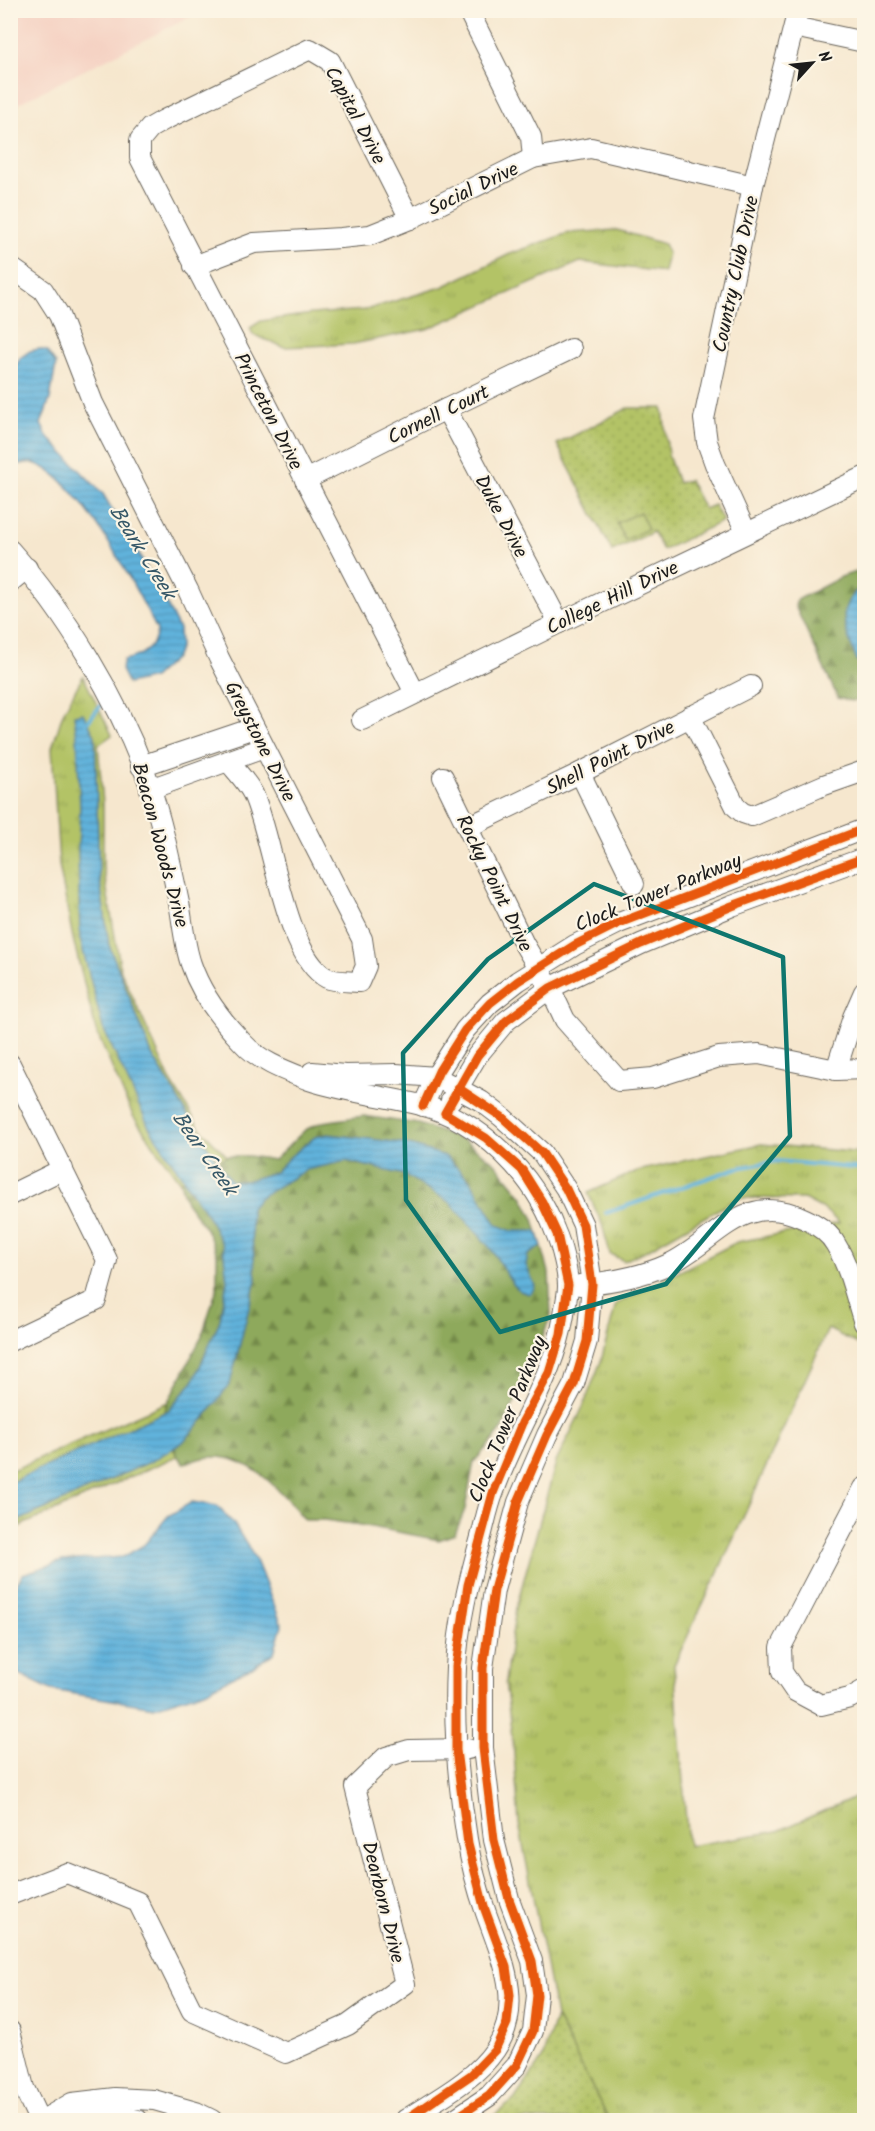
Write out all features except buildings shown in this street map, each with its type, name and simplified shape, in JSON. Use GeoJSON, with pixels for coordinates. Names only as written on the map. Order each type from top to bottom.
{"type":"FeatureCollection","features":[{"type":"Feature","properties":{"kind":"street"},"geometry":{"type":"LineString","coordinates":[[468,10],[531,137],[533,158]]}},
{"type":"Feature","properties":{"kind":"street"},"geometry":{"type":"LineString","coordinates":[[796,19],[864,42]]}},
{"type":"Feature","properties":{"kind":"street","name":"Country Club Drive"},"geometry":{"type":"LineString","coordinates":[[746,532],[714,464],[706,442],[704,419],[753,186],[796,19]]}},
{"type":"Feature","properties":{"kind":"street","name":"Capital Drive"},"geometry":{"type":"LineString","coordinates":[[150,128],[310,49],[330,61],[410,219]]}},
{"type":"Feature","properties":{"kind":"street","name":"Princeton Drive"},"geometry":{"type":"LineString","coordinates":[[150,128],[140,140],[140,158],[415,693]]}},
{"type":"Feature","properties":{"kind":"street","name":"Social Drive"},"geometry":{"type":"LineString","coordinates":[[195,266],[254,243],[370,235],[410,219],[533,158],[591,148],[753,186]]}},
{"type":"Feature","properties":{"kind":"street","name":"Greystone Drive"},"geometry":{"type":"LineString","coordinates":[[10,267],[43,290],[59,315],[93,403],[188,590],[264,748],[362,939],[366,966],[359,982],[328,979],[310,964],[298,942],[254,796],[228,761]]}},
{"type":"Feature","properties":{"kind":"street","name":"Cornell Court"},"geometry":{"type":"LineString","coordinates":[[305,480],[571,349]]}},
{"type":"Feature","properties":{"kind":"street","name":"Duke Drive"},"geometry":{"type":"LineString","coordinates":[[446,409],[559,623]]}},
{"type":"Feature","properties":{"kind":"street","name":"College Hill Drive"},"geometry":{"type":"LineString","coordinates":[[362,720],[746,532],[864,477]]}},
{"type":"Feature","properties":{"kind":"street","name":"Beacon Woods Drive"},"geometry":{"type":"LineString","coordinates":[[10,550],[27,568],[96,670],[128,734],[150,789],[171,869],[191,964],[216,1013],[248,1049],[279,1069],[339,1090],[423,1106],[445,1113]]}},
{"type":"Feature","properties":{"kind":"street"},"geometry":{"type":"LineString","coordinates":[[10,582],[27,568]]}},
{"type":"Feature","properties":{"kind":"street","name":"Shell Point Drive"},"geometry":{"type":"LineString","coordinates":[[468,827],[751,686]]}},
{"type":"Feature","properties":{"kind":"street"},"geometry":{"type":"LineString","coordinates":[[690,717],[735,807],[752,816],[824,785],[864,771]]}},
{"type":"Feature","properties":{"kind":"street"},"geometry":{"type":"LineString","coordinates":[[141,765],[254,728]]}},
{"type":"Feature","properties":{"kind":"street"},"geometry":{"type":"LineString","coordinates":[[150,789],[264,748]]}},
{"type":"Feature","properties":{"kind":"street"},"geometry":{"type":"LineString","coordinates":[[580,773],[634,884]]}},
{"type":"Feature","properties":{"kind":"street","name":"Rocky Point Drive"},"geometry":{"type":"LineString","coordinates":[[443,777],[566,1020],[619,1081],[654,1078],[718,1057],[759,1054],[836,1070]]}},
{"type":"Feature","properties":{"kind":"street","name":"Clock Tower Parkway"},"geometry":{"type":"LineString","coordinates":[[423,1106],[436,1077],[465,1030],[490,1003],[538,968],[575,945],[619,923],[864,829]]}},
{"type":"Feature","properties":{"kind":"street","name":"Clock Tower Parkway"},"geometry":{"type":"LineString","coordinates":[[405,2121],[471,2075],[495,2050],[507,2024],[510,1995],[506,1967],[484,1906],[468,1844],[456,1750],[456,1666],[468,1585],[493,1493],[522,1423],[549,1373],[561,1334],[568,1286],[557,1234],[542,1202],[522,1170],[486,1138],[445,1113],[477,1056],[506,1020],[550,988],[641,944],[864,858]]}},
{"type":"Feature","properties":{"kind":"street"},"geometry":{"type":"LineString","coordinates":[[864,992],[853,1017],[836,1070],[864,1069]]}},
{"type":"Feature","properties":{"kind":"street"},"geometry":{"type":"LineString","coordinates":[[10,1064],[107,1260],[96,1300],[10,1341]]}},
{"type":"Feature","properties":{"kind":"street","name":"Beacon Woods Drive"},"geometry":{"type":"LineString","coordinates":[[279,1069],[345,1076],[396,1074],[436,1077],[458,1088]]}},
{"type":"Feature","properties":{"kind":"street"},"geometry":{"type":"LineString","coordinates":[[453,2121],[489,2096],[517,2066],[533,2031],[537,1995],[532,1961],[510,1899],[494,1840],[483,1748],[483,1668],[494,1590],[519,1502],[546,1435],[574,1384],[587,1341],[592,1284],[582,1225],[566,1189],[542,1153],[502,1117],[458,1088]]}},
{"type":"Feature","properties":{"kind":"street"},"geometry":{"type":"LineString","coordinates":[[10,1196],[63,1169]]}},
{"type":"Feature","properties":{"kind":"street"},"geometry":{"type":"LineString","coordinates":[[568,1286],[618,1280],[670,1264],[725,1225],[746,1215],[759,1212],[786,1212],[825,1230],[832,1238],[844,1261],[864,1323]]}},
{"type":"Feature","properties":{"kind":"street"},"geometry":{"type":"LineString","coordinates":[[864,1488],[781,1647],[782,1672],[795,1692],[821,1704],[850,1698],[864,1690]]}},
{"type":"Feature","properties":{"kind":"street"},"geometry":{"type":"LineString","coordinates":[[468,1585],[494,1590]]}},
{"type":"Feature","properties":{"kind":"street","name":"Dearborn Drive"},"geometry":{"type":"LineString","coordinates":[[10,1895],[67,1873],[138,1902],[192,2011],[286,2053],[348,2025],[405,1984],[355,1787],[386,1757],[410,1750],[483,1748]]}},
{"type":"Feature","properties":{"kind":"street"},"geometry":{"type":"LineString","coordinates":[[10,2031],[17,2093],[41,2121],[72,2103],[115,2098],[154,2100],[195,2112],[212,2121]]}},
{"type":"Feature","properties":{"kind":"street"},"geometry":{"type":"LineString","coordinates":[[56,2121],[112,2114],[138,2121]]}},
{"type":"Feature","properties":{"kind":"highlighted area"},"geometry":{"type":"Polygon","coordinates":[[[594,884],[783,957],[790,1136],[666,1284],[500,1332],[406,1200],[403,1053],[488,959],[594,884]]]}},
{"type":"Feature","properties":{"kind":"shaded area"},"geometry":{"type":"Polygon","coordinates":[[[11,10],[202,10],[202,11],[11,107],[11,10]]]}},
{"type":"Feature","properties":{"kind":"green space"},"geometry":{"type":"Polygon","coordinates":[[[617,230],[664,244],[668,253],[664,272],[580,262],[427,329],[353,344],[284,347],[253,335],[250,328],[261,321],[365,310],[442,287],[510,254],[568,233],[617,230]]]}},
{"type":"Feature","properties":{"kind":"green space"},"geometry":{"type":"Polygon","coordinates":[[[628,408],[663,408],[668,455],[678,483],[689,480],[704,509],[714,505],[723,521],[663,550],[653,532],[612,551],[557,444],[628,408]]]}},
{"type":"Feature","properties":{"kind":"green space"},"geometry":{"type":"Polygon","coordinates":[[[640,512],[648,529],[625,540],[617,523],[640,512]]]}},
{"type":"Feature","properties":{"kind":"green space"},"geometry":{"type":"Polygon","coordinates":[[[864,569],[864,585],[853,593],[857,660],[864,664],[864,698],[852,701],[838,698],[795,606],[797,600],[841,577],[864,569]]]}},
{"type":"Feature","properties":{"kind":"green space"},"geometry":{"type":"Polygon","coordinates":[[[83,676],[112,735],[98,745],[103,804],[103,868],[121,971],[170,1080],[199,1127],[227,1156],[180,1182],[133,1116],[96,1031],[73,939],[59,865],[52,748],[63,713],[83,676]]]}},
{"type":"Feature","properties":{"kind":"green space"},"geometry":{"type":"Polygon","coordinates":[[[364,1116],[418,1124],[464,1140],[495,1163],[522,1196],[534,1219],[549,1272],[551,1315],[530,1371],[500,1432],[474,1462],[465,1509],[455,1534],[439,1540],[361,1525],[305,1520],[265,1478],[240,1462],[212,1457],[184,1463],[177,1456],[161,1420],[201,1338],[217,1288],[217,1254],[206,1229],[186,1202],[180,1182],[227,1156],[249,1156],[274,1160],[305,1130],[322,1122],[364,1116]]]}},
{"type":"Feature","properties":{"kind":"green space"},"geometry":{"type":"Polygon","coordinates":[[[761,1144],[864,1153],[864,1347],[828,1329],[674,1665],[688,1846],[778,1831],[864,1793],[864,2120],[609,2120],[556,2017],[519,1824],[514,1753],[505,1681],[516,1608],[556,1462],[583,1407],[601,1361],[616,1304],[737,1242],[839,1223],[825,1210],[804,1199],[738,1198],[624,1261],[610,1254],[602,1224],[588,1193],[637,1171],[761,1144]]]}},
{"type":"Feature","properties":{"kind":"green space"},"geometry":{"type":"Polygon","coordinates":[[[168,1402],[161,1420],[177,1456],[11,1530],[10,1471],[168,1402]]]}},
{"type":"Feature","properties":{"kind":"green space"},"geometry":{"type":"Polygon","coordinates":[[[556,2017],[609,2120],[488,2120],[514,2100],[542,2059],[556,2017]]]}},
{"type":"Feature","properties":{"kind":"water"},"geometry":{"type":"Polygon","coordinates":[[[39,349],[47,351],[56,364],[50,399],[41,424],[47,436],[103,494],[156,583],[179,629],[180,646],[176,657],[153,678],[128,684],[121,670],[124,660],[136,657],[150,647],[157,630],[121,562],[87,510],[69,488],[51,472],[33,463],[11,465],[11,374],[20,358],[30,351],[39,349]]]}},
{"type":"Feature","properties":{"kind":"water"},"geometry":{"type":"Polygon","coordinates":[[[864,585],[864,664],[857,661],[844,620],[848,602],[864,585]]]}},
{"type":"Feature","properties":{"kind":"water"},"geometry":{"type":"Polygon","coordinates":[[[83,713],[95,736],[99,874],[109,945],[152,1055],[197,1131],[231,1181],[246,1181],[275,1172],[315,1137],[328,1134],[403,1143],[445,1156],[470,1180],[497,1225],[512,1231],[537,1231],[542,1246],[528,1255],[526,1265],[535,1286],[529,1294],[520,1291],[513,1284],[491,1249],[450,1202],[405,1175],[346,1161],[306,1170],[260,1197],[251,1208],[256,1280],[230,1384],[203,1420],[182,1443],[150,1462],[11,1524],[11,1482],[169,1410],[194,1380],[220,1320],[227,1281],[223,1246],[208,1216],[149,1127],[103,1028],[80,939],[78,849],[80,808],[74,715],[83,713]]]}},
{"type":"Feature","properties":{"kind":"water"},"geometry":{"type":"Polygon","coordinates":[[[192,1502],[217,1506],[234,1524],[256,1560],[282,1625],[274,1653],[205,1691],[154,1707],[51,1690],[19,1674],[11,1657],[10,1594],[23,1574],[62,1561],[123,1557],[144,1545],[168,1516],[192,1502]]]}},
{"type":"Feature","properties":{"kind":"waterway","name":"Bear Creek"},"geometry":{"type":"LineString","coordinates":[[86,724],[101,705]]}},
{"type":"Feature","properties":{"kind":"waterway"},"geometry":{"type":"LineString","coordinates":[[606,1213],[737,1168],[777,1161],[864,1169]]}},
{"type":"Feature","properties":{"kind":"cycle path"},"geometry":{"type":"LineString","coordinates":[[423,1106],[439,1071],[465,1030],[490,1003],[518,981],[575,945],[619,923],[864,829]]}},
{"type":"Feature","properties":{"kind":"cycle path"},"geometry":{"type":"LineString","coordinates":[[405,2120],[471,2075],[495,2050],[507,2023],[510,1995],[506,1967],[484,1907],[468,1844],[456,1750],[456,1666],[468,1585],[493,1493],[522,1423],[549,1373],[561,1334],[568,1285],[557,1234],[542,1202],[522,1170],[486,1138],[445,1113],[477,1056],[506,1021],[550,988],[641,944],[732,906],[864,858]]}},
{"type":"Feature","properties":{"kind":"cycle path"},"geometry":{"type":"LineString","coordinates":[[453,2120],[489,2096],[517,2065],[533,2031],[537,1995],[532,1961],[509,1899],[494,1840],[483,1748],[483,1668],[494,1590],[518,1502],[547,1435],[574,1384],[587,1341],[592,1284],[583,1225],[566,1189],[542,1153],[502,1117],[458,1088]]}},
{"type":"Feature","properties":{"kind":"water label","name":"Beark Creek"},"geometry":{"type":"Point","coordinates":[143,552]}}]}
